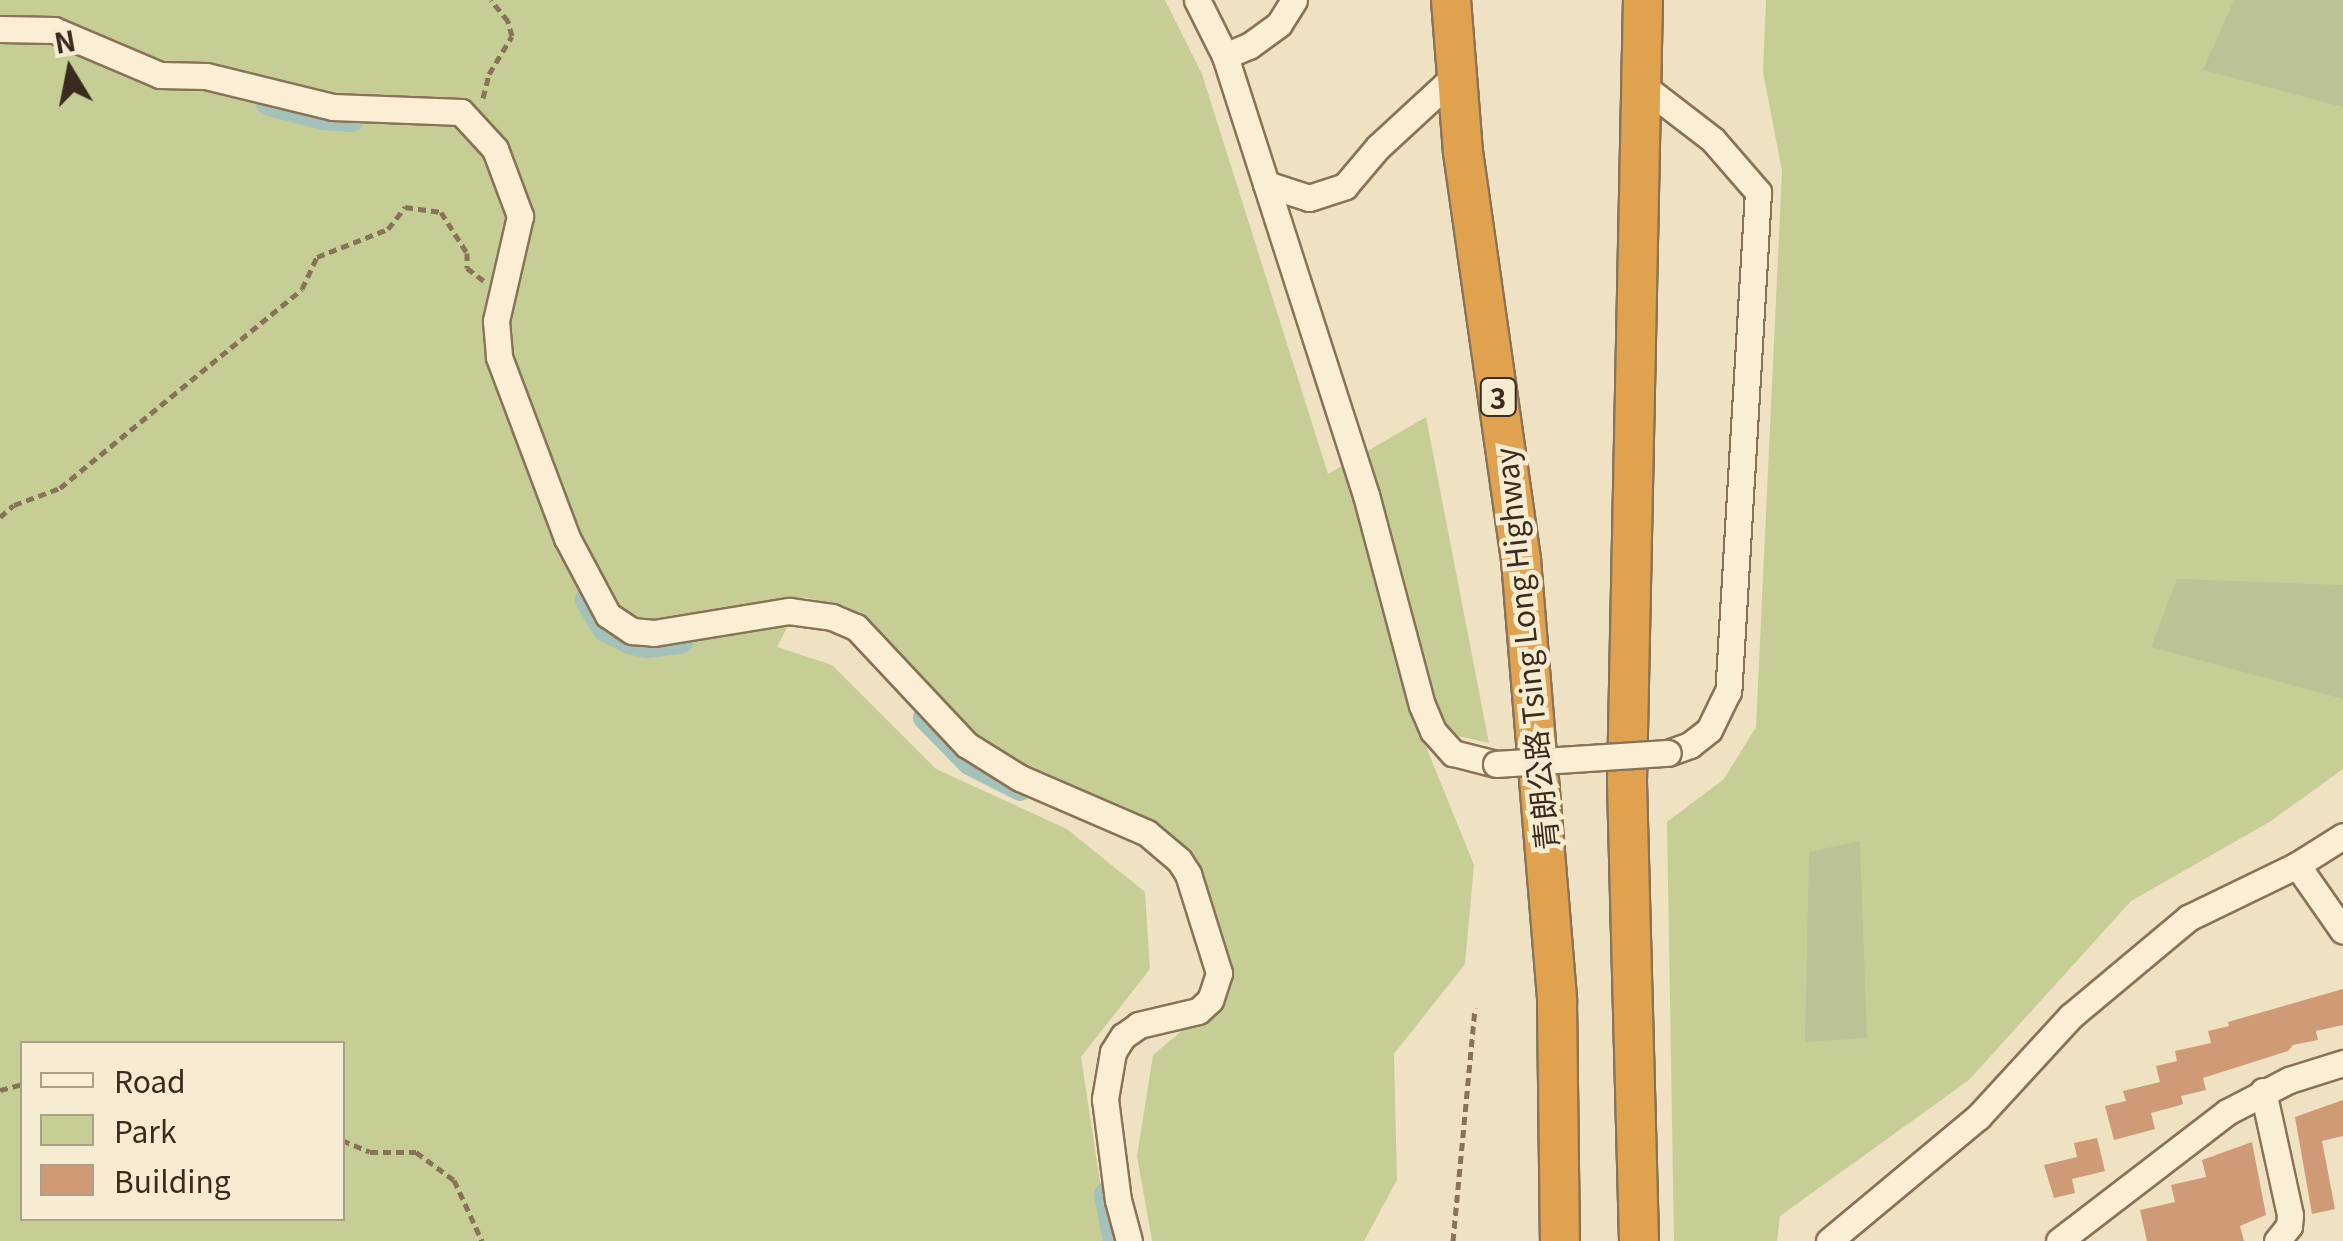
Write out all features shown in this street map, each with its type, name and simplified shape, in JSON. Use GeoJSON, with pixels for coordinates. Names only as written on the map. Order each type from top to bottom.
{"type":"FeatureCollection","features":[{"type":"Feature","properties":{"kind":"highway","name":"青朗公路 Tsing Long Highway"},"geometry":{"type":"LineString","coordinates":[[1451,0],[1464,152],[1522,560],[1557,1002],[1560,1241]]}},
{"type":"Feature","properties":{"kind":"highway"},"geometry":{"type":"LineString","coordinates":[[1639,1241],[1628,782],[1643,0]]}},
{"type":"Feature","properties":{"kind":"street"},"geometry":{"type":"LineString","coordinates":[[1197,0],[1226,56],[1366,495],[1428,721],[1453,752],[1496,764],[1668,753],[1701,738],[1721,712],[1728,691],[1758,192],[1713,140],[1643,86]]}},
{"type":"Feature","properties":{"kind":"street"},"geometry":{"type":"LineString","coordinates":[[1226,56],[1249,46],[1279,24],[1294,0]]}},
{"type":"Feature","properties":{"kind":"street"},"geometry":{"type":"LineString","coordinates":[[0,29],[54,30],[160,76],[206,76],[332,107],[461,112],[495,149],[520,216],[516,250],[496,321],[498,358],[567,538],[608,615],[632,631],[654,633],[789,611],[821,614],[856,627],[967,745],[1020,778],[1148,833],[1179,860],[1188,874],[1219,973],[1210,1000],[1198,1011],[1139,1026],[1123,1036],[1114,1052],[1105,1098],[1118,1200],[1129,1241]]}},
{"type":"Feature","properties":{"kind":"street"},"geometry":{"type":"LineString","coordinates":[[1266,184],[1309,198],[1345,186],[1378,147],[1457,74]]}},
{"type":"Feature","properties":{"kind":"street"},"geometry":{"type":"LineString","coordinates":[[1829,1241],[1978,1116],[2071,1016],[2188,918],[2296,865],[2343,836]]}},
{"type":"Feature","properties":{"kind":"street"},"geometry":{"type":"LineString","coordinates":[[2296,865],[2343,931]]}},
{"type":"Feature","properties":{"kind":"street"},"geometry":{"type":"LineString","coordinates":[[2059,1241],[2207,1127],[2263,1092],[2343,1063]]}},
{"type":"Feature","properties":{"kind":"street"},"geometry":{"type":"LineString","coordinates":[[2263,1092],[2290,1215],[2278,1241]]}},
{"type":"Feature","properties":{"kind":"path"},"geometry":{"type":"LineString","coordinates":[[473,124],[489,74],[512,36],[508,21],[491,0]]}},
{"type":"Feature","properties":{"kind":"path"},"geometry":{"type":"LineString","coordinates":[[0,517],[14,506],[60,488],[302,288],[317,257],[388,229],[405,207],[441,212],[467,253],[466,268],[482,281],[489,279]]}},
{"type":"Feature","properties":{"kind":"path"},"geometry":{"type":"LineString","coordinates":[[1454,1241],[1475,1008]]}},
{"type":"Feature","properties":{"kind":"path"},"geometry":{"type":"LineString","coordinates":[[345,1141],[370,1152],[416,1152],[454,1180],[482,1241]]}},
{"type":"Feature","properties":{"kind":"green space"},"geometry":{"type":"Polygon","coordinates":[[[0,0],[1165,0],[1202,74],[1328,474],[1426,417],[1489,743],[1418,727],[1474,865],[1465,964],[1394,1054],[1397,1180],[1364,1241],[1152,1241],[1137,1156],[1153,1055],[1222,997],[1167,837],[1072,793],[957,731],[877,630],[845,606],[803,597],[777,647],[832,665],[936,769],[1067,829],[1145,892],[1150,969],[1081,1057],[1109,1241],[0,1241],[0,0]]]}},
{"type":"Feature","properties":{"kind":"green space"},"geometry":{"type":"Polygon","coordinates":[[[1766,0],[2343,0],[2343,769],[2271,821],[2131,901],[1969,1080],[1780,1216],[1777,1241],[1674,1241],[1667,822],[1724,779],[1756,727],[1782,171],[1763,72],[1766,0]]]}},
{"type":"Feature","properties":{"kind":"green space"},"geometry":{"type":"Polygon","coordinates":[[[2234,0],[2343,0],[2343,107],[2203,70],[2234,0]]]}},
{"type":"Feature","properties":{"kind":"green space"},"geometry":{"type":"Polygon","coordinates":[[[2177,579],[2343,585],[2343,699],[2151,647],[2177,579]]]}},
{"type":"Feature","properties":{"kind":"green space"},"geometry":{"type":"Polygon","coordinates":[[[1860,841],[1867,1038],[1805,1042],[1809,852],[1860,841]]]}},
{"type":"Feature","properties":{"kind":"building"},"geometry":{"type":"Polygon","coordinates":[[[2343,989],[2343,1025],[2316,1031],[2318,1040],[2293,1045],[2288,1051],[2203,1078],[2206,1090],[2181,1096],[2183,1104],[2151,1113],[2155,1129],[2114,1140],[2105,1106],[2126,1101],[2123,1091],[2160,1082],[2156,1066],[2177,1061],[2175,1051],[2211,1043],[2208,1031],[2229,1026],[2228,1022],[2343,989]]]}},
{"type":"Feature","properties":{"kind":"building"},"geometry":{"type":"Polygon","coordinates":[[[2343,1100],[2343,1136],[2322,1141],[2335,1209],[2312,1214],[2295,1117],[2343,1100]]]}},
{"type":"Feature","properties":{"kind":"building"},"geometry":{"type":"Polygon","coordinates":[[[2097,1138],[2105,1171],[2072,1179],[2075,1193],[2054,1198],[2044,1165],[2077,1157],[2074,1143],[2097,1138]]]}},
{"type":"Feature","properties":{"kind":"building"},"geometry":{"type":"Polygon","coordinates":[[[2252,1142],[2266,1215],[2240,1226],[2244,1241],[2147,1241],[2140,1210],[2175,1202],[2171,1185],[2206,1177],[2202,1160],[2252,1142]]]}},
{"type":"Feature","properties":{"kind":"waterway"},"geometry":{"type":"LineString","coordinates":[[268,103],[322,117],[351,119]]}},
{"type":"Feature","properties":{"kind":"waterway"},"geometry":{"type":"LineString","coordinates":[[587,599],[604,628],[628,641],[646,645],[681,641]]}},
{"type":"Feature","properties":{"kind":"waterway"},"geometry":{"type":"LineString","coordinates":[[925,717],[969,762],[1020,788]]}},
{"type":"Feature","properties":{"kind":"waterway"},"geometry":{"type":"LineString","coordinates":[[1106,1194],[1115,1241]]}}]}
